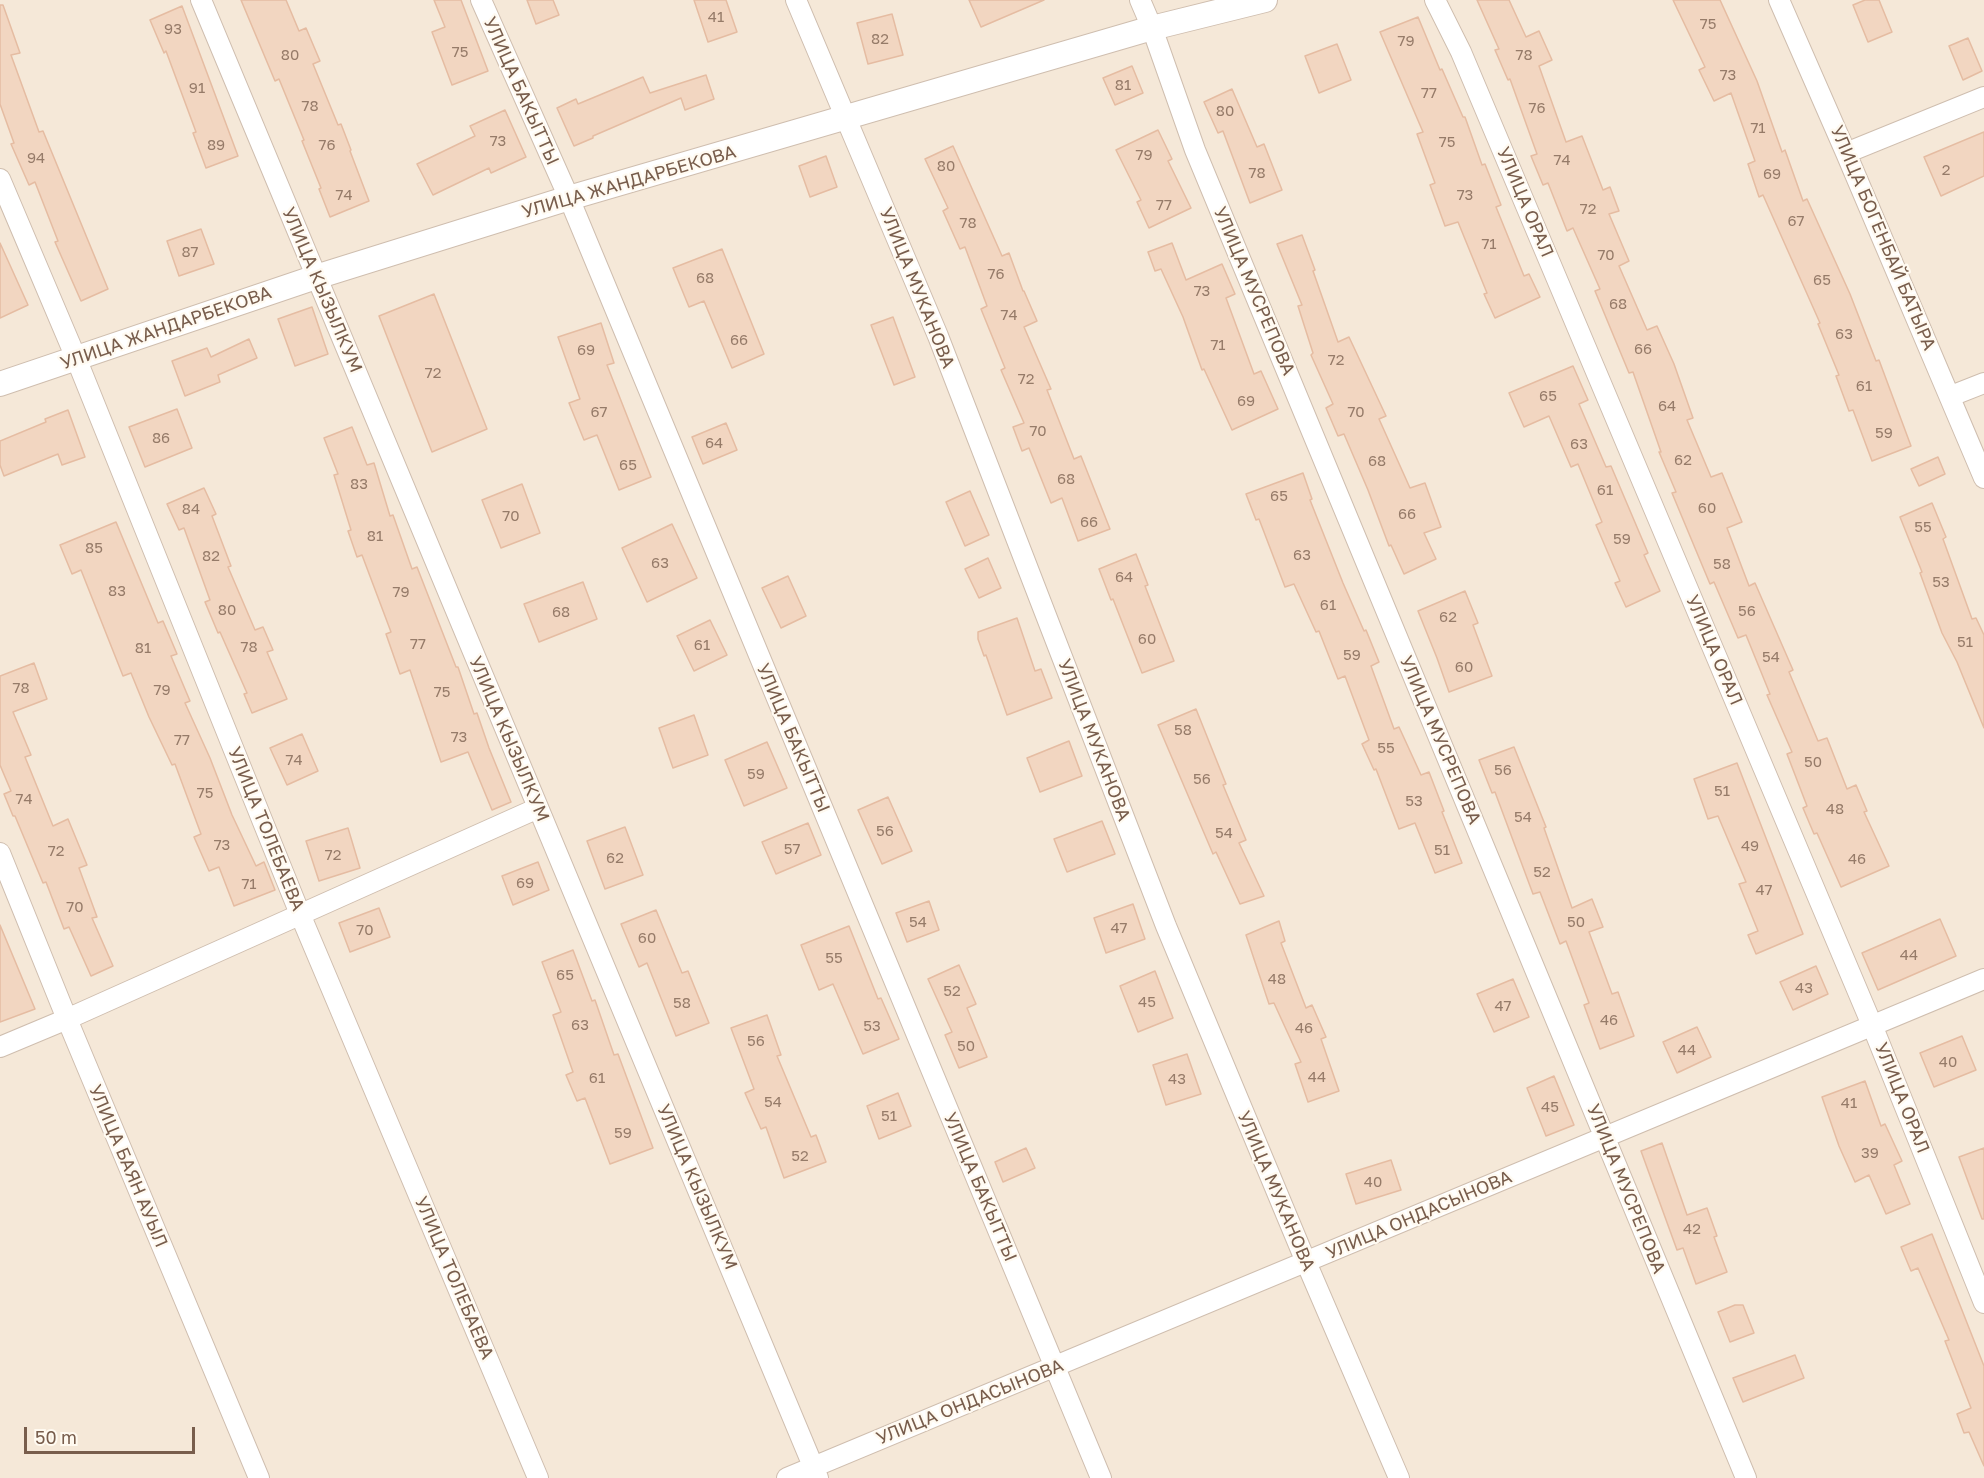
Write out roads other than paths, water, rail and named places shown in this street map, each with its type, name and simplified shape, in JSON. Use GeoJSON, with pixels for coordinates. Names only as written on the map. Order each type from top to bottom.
{"type":"FeatureCollection","features":[{"type":"Feature","properties":{"kind":"street","name":"УЛИЦА КЫЗЫЛКУМ"},"geometry":{"type":"LineString","coordinates":[[201,0],[815,1472]]}},
{"type":"Feature","properties":{"kind":"street","name":"УЛИЦА БАКЫТТЫ"},"geometry":{"type":"LineString","coordinates":[[481,0],[569,198],[1101,1478]]}},
{"type":"Feature","properties":{"kind":"street","name":"УЛИЦА МУКАНОВА"},"geometry":{"type":"LineString","coordinates":[[796,0],[938,336],[1166,926],[1399,1478]]}},
{"type":"Feature","properties":{"kind":"street","name":"УЛИЦА МУСРЕПОВА"},"geometry":{"type":"LineString","coordinates":[[1140,0],[1195,150],[1746,1478]]}},
{"type":"Feature","properties":{"kind":"street","name":"УЛИЦА ЖАНДАРБЕКОВА"},"geometry":{"type":"LineString","coordinates":[[0,384],[316,277],[569,198],[1152,28],[1265,0]]}},
{"type":"Feature","properties":{"kind":"street","name":"УЛИЦА ОРАЛ"},"geometry":{"type":"LineString","coordinates":[[1435,0],[1461,52],[1872,1025],[1984,1303]]}},
{"type":"Feature","properties":{"kind":"street","name":"УЛИЦА БОГЕНБАЙ БАТЫРА"},"geometry":{"type":"LineString","coordinates":[[1779,0],[1951,396],[1984,478]]}},
{"type":"Feature","properties":{"kind":"street"},"geometry":{"type":"LineString","coordinates":[[1846,153],[1984,97]]}},
{"type":"Feature","properties":{"kind":"street","name":"УЛИЦА ТОЛЕБАЕВА"},"geometry":{"type":"LineString","coordinates":[[0,179],[76,358],[300,914],[538,1478]]}},
{"type":"Feature","properties":{"kind":"street"},"geometry":{"type":"LineString","coordinates":[[1951,396],[1984,383]]}},
{"type":"Feature","properties":{"kind":"street"},"geometry":{"type":"LineString","coordinates":[[0,1047],[538,807]]}},
{"type":"Feature","properties":{"kind":"street","name":"УЛИЦА БАЯН АУЫЛ"},"geometry":{"type":"LineString","coordinates":[[0,853],[259,1478]]}},
{"type":"Feature","properties":{"kind":"street","name":"УЛИЦА ОНДАСЫНОВА"},"geometry":{"type":"LineString","coordinates":[[787,1478],[815,1472],[1055,1367],[1984,979]]}}]}
